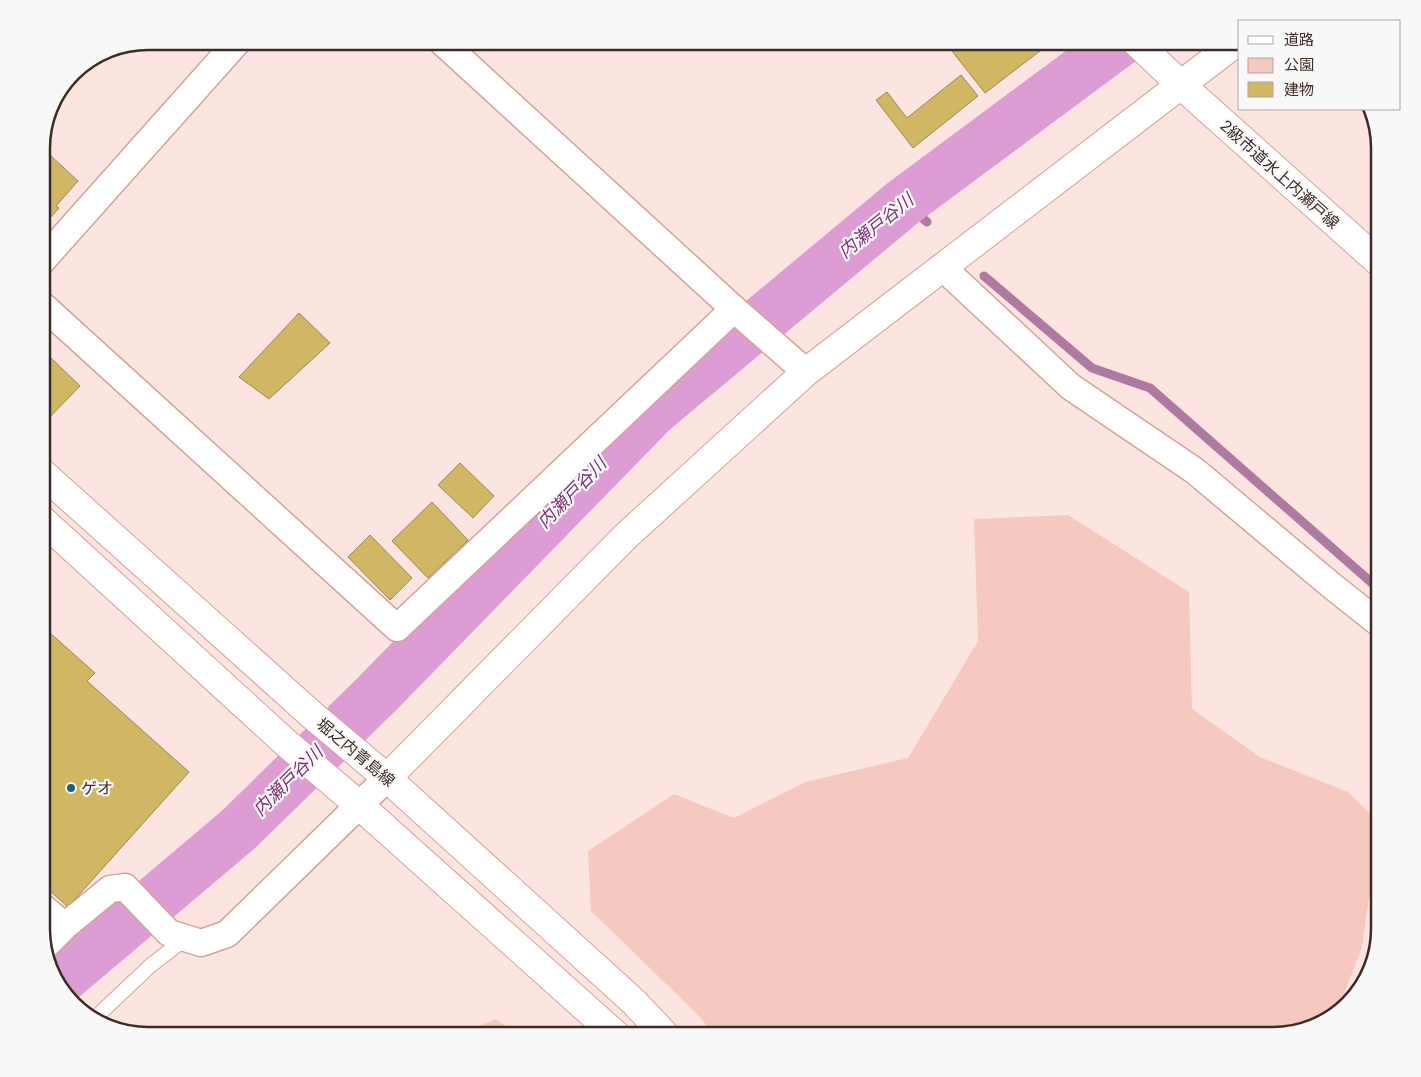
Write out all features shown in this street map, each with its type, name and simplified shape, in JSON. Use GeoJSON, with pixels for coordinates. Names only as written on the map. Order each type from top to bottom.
{"type":"FeatureCollection","features":[{"type":"Feature","properties":{"kind":"main road","name":"2級市道水上内瀬戸線"},"geometry":{"type":"LineString","coordinates":[[1144,50],[1371,255]]}},
{"type":"Feature","properties":{"kind":"main road"},"geometry":{"type":"LineString","coordinates":[[387,778],[626,536],[806,372],[1226,50]]}},
{"type":"Feature","properties":{"kind":"main road","name":"堀之内青島線"},"geometry":{"type":"LineString","coordinates":[[50,479],[312,715],[387,778],[634,1002],[658,1027]]}},
{"type":"Feature","properties":{"kind":"main road"},"geometry":{"type":"LineString","coordinates":[[50,526],[286,743],[359,805],[607,1027]]}},
{"type":"Feature","properties":{"kind":"street"},"geometry":{"type":"LineString","coordinates":[[50,253],[230,50]]}},
{"type":"Feature","properties":{"kind":"street"},"geometry":{"type":"LineString","coordinates":[[451,50],[734,309],[806,372]]}},
{"type":"Feature","properties":{"kind":"street"},"geometry":{"type":"LineString","coordinates":[[942,267],[1071,387],[1196,471],[1371,617]]}},
{"type":"Feature","properties":{"kind":"street"},"geometry":{"type":"LineString","coordinates":[[50,311],[397,628],[734,309]]}},
{"type":"Feature","properties":{"kind":"street"},"geometry":{"type":"LineString","coordinates":[[51,940],[110,889],[125,887],[178,936],[201,943],[227,934],[387,778]]}},
{"type":"Feature","properties":{"kind":"street"},"geometry":{"type":"LineString","coordinates":[[50,913],[65,926]]}},
{"type":"Feature","properties":{"kind":"lane"},"geometry":{"type":"LineString","coordinates":[[99,1014],[150,966],[178,936]]}},
{"type":"Feature","properties":{"kind":"green space"},"geometry":{"type":"Polygon","coordinates":[[[1068,515],[1189,592],[1192,709],[1260,757],[1348,792],[1371,814],[1371,885],[1362,947],[1343,997],[1328,1011],[1299,1024],[1273,1027],[708,1027],[699,1016],[591,911],[588,851],[674,794],[734,818],[805,782],[908,758],[978,641],[974,519],[1068,515]]]}},
{"type":"Feature","properties":{"kind":"green space"},"geometry":{"type":"Polygon","coordinates":[[[496,1019],[507,1027],[477,1027],[496,1019]]]}},
{"type":"Feature","properties":{"kind":"building"},"geometry":{"type":"Polygon","coordinates":[[[953,50],[1041,50],[985,93],[952,51],[953,50]]]}},
{"type":"Feature","properties":{"kind":"building"},"geometry":{"type":"Polygon","coordinates":[[[961,75],[978,96],[913,148],[876,100],[887,92],[907,118],[961,75]]]}},
{"type":"Feature","properties":{"kind":"building"},"geometry":{"type":"Polygon","coordinates":[[[50,155],[78,181],[56,206],[59,208],[50,218],[50,155]]]}},
{"type":"Feature","properties":{"kind":"building"},"geometry":{"type":"Polygon","coordinates":[[[299,313],[330,343],[269,399],[239,377],[299,313]]]}},
{"type":"Feature","properties":{"kind":"building"},"geometry":{"type":"Polygon","coordinates":[[[50,359],[80,386],[50,417],[50,359]]]}},
{"type":"Feature","properties":{"kind":"building"},"geometry":{"type":"Polygon","coordinates":[[[460,463],[494,496],[473,518],[438,485],[460,463]]]}},
{"type":"Feature","properties":{"kind":"building"},"geometry":{"type":"Polygon","coordinates":[[[432,502],[468,540],[428,578],[392,541],[432,502]]]}},
{"type":"Feature","properties":{"kind":"building"},"geometry":{"type":"Polygon","coordinates":[[[370,535],[412,578],[390,600],[348,557],[370,535]]]}},
{"type":"Feature","properties":{"kind":"building"},"geometry":{"type":"Polygon","coordinates":[[[50,633],[95,673],[87,681],[189,772],[68,907],[50,891],[50,633]]]}},
{"type":"Feature","properties":{"kind":"waterway","name":"内瀬戸谷川"},"geometry":{"type":"LineString","coordinates":[[63,978],[239,829],[377,694],[653,411],[904,202],[1109,50]]}},
{"type":"Feature","properties":{"kind":"waterway"},"geometry":{"type":"LineString","coordinates":[[904,202],[927,222]]}},
{"type":"Feature","properties":{"kind":"waterway"},"geometry":{"type":"LineString","coordinates":[[984,276],[1092,368],[1150,388],[1371,582]]}},
{"type":"Feature","properties":{"kind":"place","name":"ゲオ"},"geometry":{"type":"Point","coordinates":[71,788]}}]}
